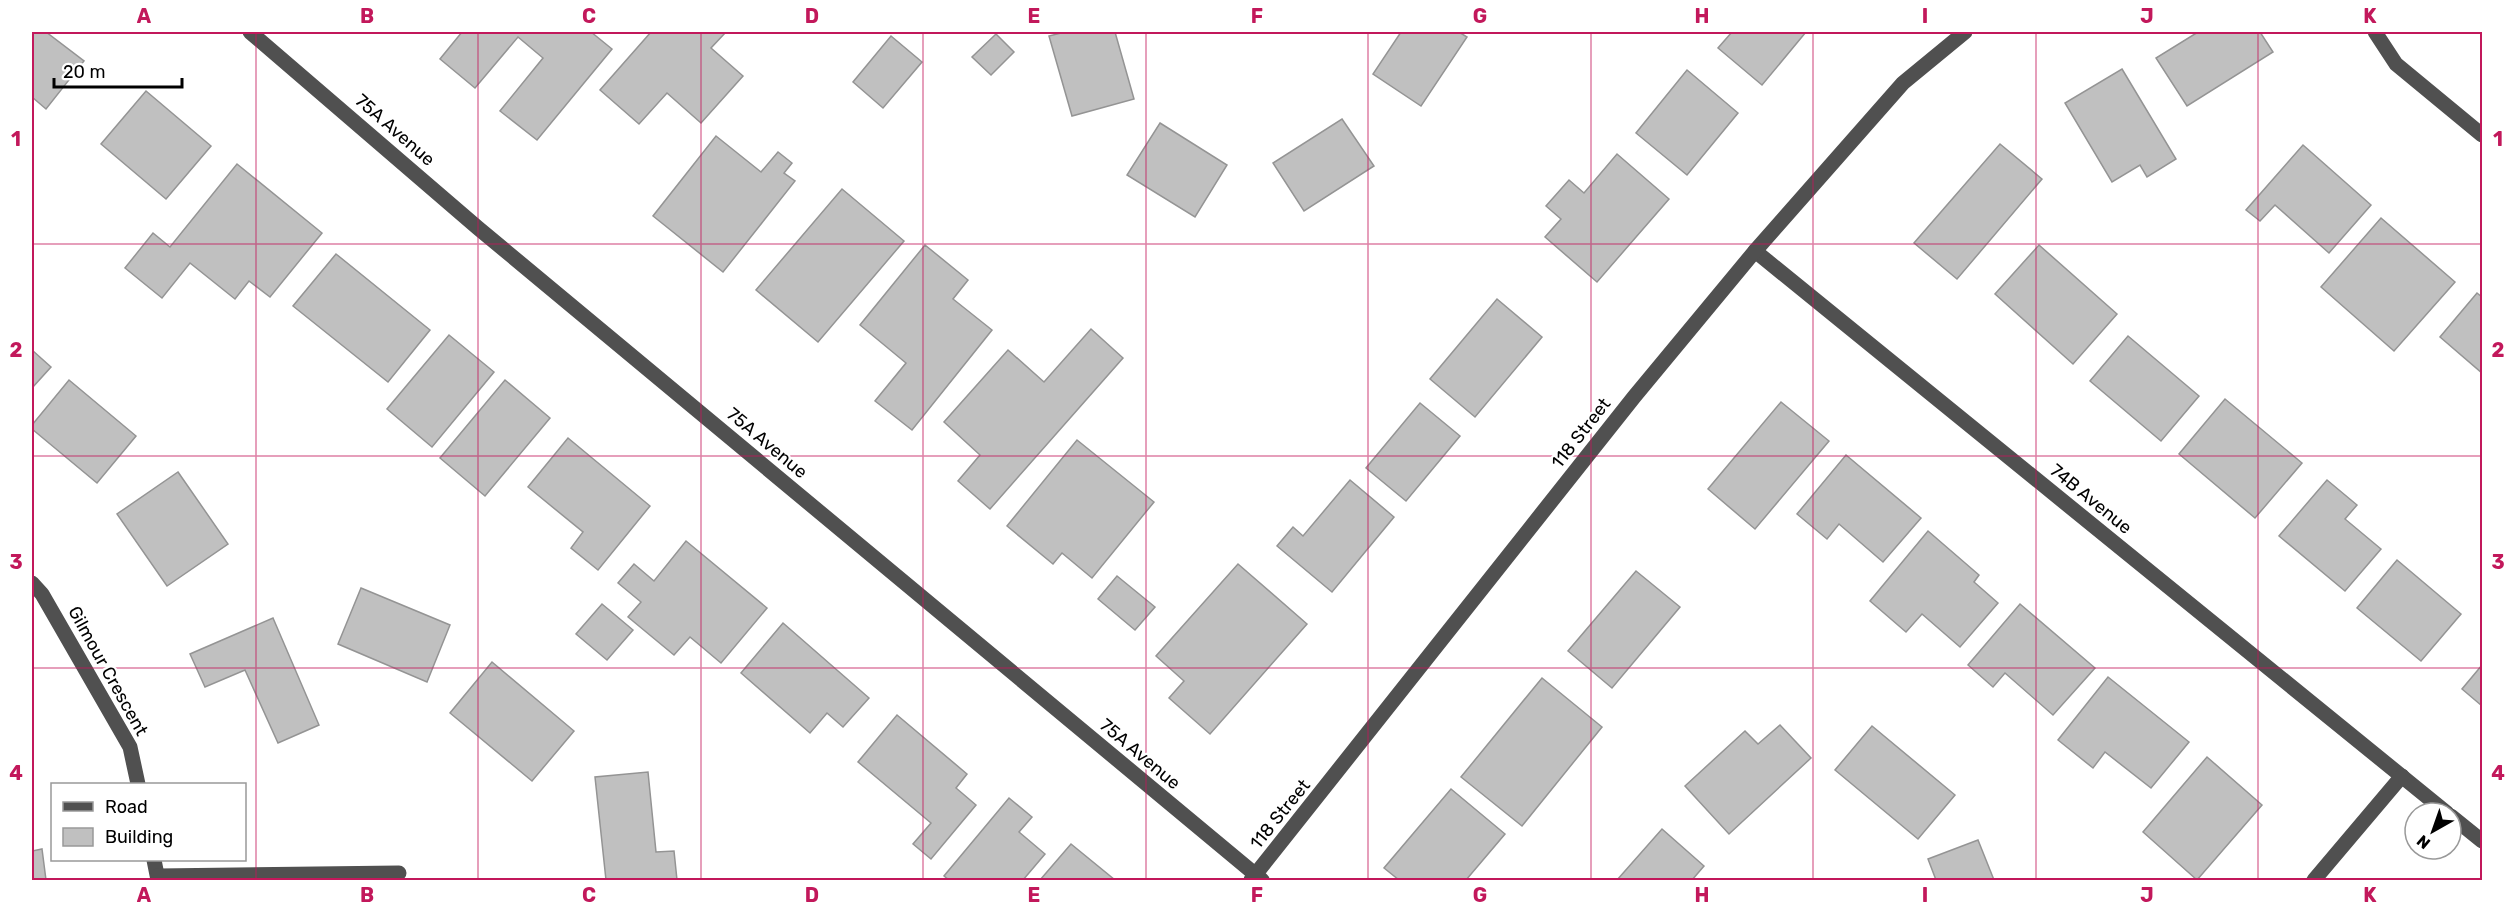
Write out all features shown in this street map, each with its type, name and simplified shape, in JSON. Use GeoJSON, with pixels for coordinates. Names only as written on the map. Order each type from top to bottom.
{"type":"FeatureCollection","features":[{"type":"Feature","properties":{"kind":"street","name":"75A Avenue"},"geometry":{"type":"LineString","coordinates":[[250,32],[478,228],[1256,879]]}},
{"type":"Feature","properties":{"kind":"street","name":"118 Street"},"geometry":{"type":"LineString","coordinates":[[1256,879],[1634,397],[1755,251],[1903,83],[1965,32]]}},
{"type":"Feature","properties":{"kind":"street"},"geometry":{"type":"LineString","coordinates":[[2375,32],[2396,64],[2482,135]]}},
{"type":"Feature","properties":{"kind":"street","name":"74B Avenue"},"geometry":{"type":"LineString","coordinates":[[1755,251],[2433,801]]}},
{"type":"Feature","properties":{"kind":"street","name":"Gilmour Crescent"},"geometry":{"type":"LineString","coordinates":[[32,583],[42,594],[130,747],[138,783]]}},
{"type":"Feature","properties":{"kind":"street"},"geometry":{"type":"LineString","coordinates":[[2313,880],[2402,776]]}},
{"type":"Feature","properties":{"kind":"street","name":"74B Avenue"},"geometry":{"type":"LineString","coordinates":[[2463,826],[2482,842]]}},
{"type":"Feature","properties":{"kind":"street"},"geometry":{"type":"LineString","coordinates":[[154,861],[158,878],[399,873]]}},
{"type":"Feature","properties":{"kind":"building"},"geometry":{"type":"Polygon","coordinates":[[[32,32],[46,32],[84,61],[46,109],[32,97],[32,32]]]}},
{"type":"Feature","properties":{"kind":"building"},"geometry":{"type":"Polygon","coordinates":[[[462,32],[591,32],[612,49],[537,140],[500,111],[543,58],[518,37],[475,88],[440,59],[462,32]]]}},
{"type":"Feature","properties":{"kind":"building"},"geometry":{"type":"Polygon","coordinates":[[[651,32],[726,32],[711,48],[743,76],[701,123],[667,93],[639,124],[600,90],[651,32]]]}},
{"type":"Feature","properties":{"kind":"building"},"geometry":{"type":"Polygon","coordinates":[[[1065,32],[1115,32],[1134,99],[1072,116],[1049,36],[1065,32]]]}},
{"type":"Feature","properties":{"kind":"building"},"geometry":{"type":"Polygon","coordinates":[[[1401,32],[1459,32],[1467,37],[1421,106],[1373,74],[1401,32]]]}},
{"type":"Feature","properties":{"kind":"building"},"geometry":{"type":"Polygon","coordinates":[[[1732,32],[1806,32],[1762,85],[1718,48],[1732,32]]]}},
{"type":"Feature","properties":{"kind":"building"},"geometry":{"type":"Polygon","coordinates":[[[2198,32],[2260,32],[2273,52],[2187,106],[2156,58],[2198,32]]]}},
{"type":"Feature","properties":{"kind":"building"},"geometry":{"type":"Polygon","coordinates":[[[996,34],[1014,52],[991,75],[972,57],[996,34]]]}},
{"type":"Feature","properties":{"kind":"building"},"geometry":{"type":"Polygon","coordinates":[[[891,36],[922,62],[883,108],[853,82],[891,36]]]}},
{"type":"Feature","properties":{"kind":"building"},"geometry":{"type":"Polygon","coordinates":[[[2122,69],[2176,159],[2147,177],[2140,165],[2112,182],[2065,103],[2122,69]]]}},
{"type":"Feature","properties":{"kind":"building"},"geometry":{"type":"Polygon","coordinates":[[[1687,70],[1738,113],[1687,175],[1636,133],[1687,70]]]}},
{"type":"Feature","properties":{"kind":"building"},"geometry":{"type":"Polygon","coordinates":[[[146,91],[211,146],[166,199],[101,144],[146,91]]]}},
{"type":"Feature","properties":{"kind":"building"},"geometry":{"type":"Polygon","coordinates":[[[1342,119],[1374,166],[1304,211],[1273,163],[1342,119]]]}},
{"type":"Feature","properties":{"kind":"building"},"geometry":{"type":"Polygon","coordinates":[[[1160,123],[1227,165],[1195,217],[1127,175],[1160,123]]]}},
{"type":"Feature","properties":{"kind":"building"},"geometry":{"type":"Polygon","coordinates":[[[716,136],[761,172],[778,152],[792,163],[784,173],[795,181],[723,272],[653,216],[716,136]]]}},
{"type":"Feature","properties":{"kind":"building"},"geometry":{"type":"Polygon","coordinates":[[[2000,144],[2042,179],[1957,279],[1914,243],[2000,144]]]}},
{"type":"Feature","properties":{"kind":"building"},"geometry":{"type":"Polygon","coordinates":[[[2303,145],[2371,205],[2329,253],[2275,205],[2260,221],[2246,210],[2303,145]]]}},
{"type":"Feature","properties":{"kind":"building"},"geometry":{"type":"Polygon","coordinates":[[[1617,154],[1669,199],[1597,282],[1545,237],[1561,219],[1546,206],[1569,180],[1584,193],[1617,154]]]}},
{"type":"Feature","properties":{"kind":"building"},"geometry":{"type":"Polygon","coordinates":[[[237,164],[322,233],[270,297],[249,281],[235,299],[190,263],[162,298],[125,268],[153,233],[170,247],[237,164]]]}},
{"type":"Feature","properties":{"kind":"building"},"geometry":{"type":"Polygon","coordinates":[[[842,189],[904,241],[818,342],[756,290],[842,189]]]}},
{"type":"Feature","properties":{"kind":"building"},"geometry":{"type":"Polygon","coordinates":[[[2381,218],[2455,282],[2394,351],[2321,287],[2381,218]]]}},
{"type":"Feature","properties":{"kind":"building"},"geometry":{"type":"Polygon","coordinates":[[[925,245],[968,280],[953,299],[992,330],[912,430],[875,401],[906,363],[860,325],[925,245]]]}},
{"type":"Feature","properties":{"kind":"building"},"geometry":{"type":"Polygon","coordinates":[[[2039,245],[2117,314],[2073,364],[1995,294],[2039,245]]]}},
{"type":"Feature","properties":{"kind":"building"},"geometry":{"type":"Polygon","coordinates":[[[336,254],[430,330],[388,382],[293,306],[336,254]]]}},
{"type":"Feature","properties":{"kind":"building"},"geometry":{"type":"Polygon","coordinates":[[[2477,293],[2482,297],[2482,373],[2440,337],[2477,293]]]}},
{"type":"Feature","properties":{"kind":"building"},"geometry":{"type":"Polygon","coordinates":[[[1497,299],[1542,337],[1475,417],[1430,379],[1497,299]]]}},
{"type":"Feature","properties":{"kind":"building"},"geometry":{"type":"Polygon","coordinates":[[[1091,329],[1123,358],[990,509],[958,481],[980,455],[944,422],[1008,350],[1044,382],[1091,329]]]}},
{"type":"Feature","properties":{"kind":"building"},"geometry":{"type":"Polygon","coordinates":[[[449,335],[494,372],[432,447],[387,409],[449,335]]]}},
{"type":"Feature","properties":{"kind":"building"},"geometry":{"type":"Polygon","coordinates":[[[2128,336],[2199,396],[2161,441],[2090,381],[2128,336]]]}},
{"type":"Feature","properties":{"kind":"building"},"geometry":{"type":"Polygon","coordinates":[[[32,350],[51,367],[32,388],[32,350]]]}},
{"type":"Feature","properties":{"kind":"building"},"geometry":{"type":"Polygon","coordinates":[[[69,380],[136,436],[97,483],[32,429],[32,425],[69,380]]]}},
{"type":"Feature","properties":{"kind":"building"},"geometry":{"type":"Polygon","coordinates":[[[505,380],[550,418],[485,496],[440,458],[505,380]]]}},
{"type":"Feature","properties":{"kind":"building"},"geometry":{"type":"Polygon","coordinates":[[[2225,399],[2302,463],[2255,518],[2179,454],[2225,399]]]}},
{"type":"Feature","properties":{"kind":"building"},"geometry":{"type":"Polygon","coordinates":[[[1781,402],[1829,441],[1755,529],[1708,489],[1781,402]]]}},
{"type":"Feature","properties":{"kind":"building"},"geometry":{"type":"Polygon","coordinates":[[[1420,403],[1460,436],[1406,501],[1366,468],[1420,403]]]}},
{"type":"Feature","properties":{"kind":"building"},"geometry":{"type":"Polygon","coordinates":[[[568,438],[650,506],[598,570],[571,548],[583,532],[528,487],[568,438]]]}},
{"type":"Feature","properties":{"kind":"building"},"geometry":{"type":"Polygon","coordinates":[[[1077,440],[1154,502],[1092,578],[1062,553],[1053,564],[1007,526],[1077,440]]]}},
{"type":"Feature","properties":{"kind":"building"},"geometry":{"type":"Polygon","coordinates":[[[1846,455],[1921,518],[1883,562],[1839,524],[1827,539],[1797,514],[1846,455]]]}},
{"type":"Feature","properties":{"kind":"building"},"geometry":{"type":"Polygon","coordinates":[[[178,472],[228,544],[167,586],[117,514],[178,472]]]}},
{"type":"Feature","properties":{"kind":"building"},"geometry":{"type":"Polygon","coordinates":[[[1350,480],[1394,517],[1332,592],[1277,546],[1293,527],[1303,536],[1350,480]]]}},
{"type":"Feature","properties":{"kind":"building"},"geometry":{"type":"Polygon","coordinates":[[[2327,480],[2357,505],[2345,519],[2381,549],[2345,591],[2279,536],[2327,480]]]}},
{"type":"Feature","properties":{"kind":"building"},"geometry":{"type":"Polygon","coordinates":[[[1928,531],[1979,575],[1974,582],[1998,603],[1960,647],[1922,614],[1906,632],[1870,601],[1928,531]]]}},
{"type":"Feature","properties":{"kind":"building"},"geometry":{"type":"Polygon","coordinates":[[[686,541],[767,608],[721,663],[690,637],[674,655],[628,617],[641,602],[618,583],[634,564],[654,581],[686,541]]]}},
{"type":"Feature","properties":{"kind":"building"},"geometry":{"type":"Polygon","coordinates":[[[2397,560],[2461,614],[2421,661],[2357,608],[2397,560]]]}},
{"type":"Feature","properties":{"kind":"building"},"geometry":{"type":"Polygon","coordinates":[[[1238,564],[1307,624],[1210,734],[1169,698],[1184,681],[1156,656],[1238,564]]]}},
{"type":"Feature","properties":{"kind":"building"},"geometry":{"type":"Polygon","coordinates":[[[1636,571],[1680,607],[1612,688],[1568,651],[1636,571]]]}},
{"type":"Feature","properties":{"kind":"building"},"geometry":{"type":"Polygon","coordinates":[[[1117,576],[1155,607],[1135,630],[1098,599],[1117,576]]]}},
{"type":"Feature","properties":{"kind":"building"},"geometry":{"type":"Polygon","coordinates":[[[361,588],[450,625],[427,682],[338,644],[361,588]]]}},
{"type":"Feature","properties":{"kind":"building"},"geometry":{"type":"Polygon","coordinates":[[[602,604],[633,630],[607,660],[576,634],[602,604]]]}},
{"type":"Feature","properties":{"kind":"building"},"geometry":{"type":"Polygon","coordinates":[[[2020,604],[2095,668],[2053,715],[2005,673],[1993,687],[1968,665],[2020,604]]]}},
{"type":"Feature","properties":{"kind":"building"},"geometry":{"type":"Polygon","coordinates":[[[273,618],[319,725],[278,743],[245,670],[205,687],[190,654],[273,618]]]}},
{"type":"Feature","properties":{"kind":"building"},"geometry":{"type":"Polygon","coordinates":[[[783,623],[869,698],[843,727],[827,713],[810,733],[741,673],[783,623]]]}},
{"type":"Feature","properties":{"kind":"building"},"geometry":{"type":"Polygon","coordinates":[[[492,662],[574,731],[532,781],[450,713],[492,662]]]}},
{"type":"Feature","properties":{"kind":"building"},"geometry":{"type":"Polygon","coordinates":[[[2482,665],[2482,706],[2462,689],[2482,665]]]}},
{"type":"Feature","properties":{"kind":"building"},"geometry":{"type":"Polygon","coordinates":[[[2108,677],[2189,742],[2151,788],[2105,752],[2093,768],[2058,740],[2108,677]]]}},
{"type":"Feature","properties":{"kind":"building"},"geometry":{"type":"Polygon","coordinates":[[[1542,678],[1602,727],[1522,826],[1461,777],[1542,678]]]}},
{"type":"Feature","properties":{"kind":"building"},"geometry":{"type":"Polygon","coordinates":[[[897,715],[967,774],[956,788],[976,805],[931,859],[913,844],[931,823],[858,762],[897,715]]]}},
{"type":"Feature","properties":{"kind":"building"},"geometry":{"type":"Polygon","coordinates":[[[1780,725],[1811,758],[1729,834],[1685,786],[1745,731],[1758,744],[1780,725]]]}},
{"type":"Feature","properties":{"kind":"building"},"geometry":{"type":"Polygon","coordinates":[[[1872,726],[1955,795],[1918,839],[1835,770],[1872,726]]]}},
{"type":"Feature","properties":{"kind":"building"},"geometry":{"type":"Polygon","coordinates":[[[2207,757],[2262,805],[2197,880],[2143,832],[2207,757]]]}},
{"type":"Feature","properties":{"kind":"building"},"geometry":{"type":"Polygon","coordinates":[[[648,772],[656,852],[674,851],[677,880],[606,880],[595,777],[648,772]]]}},
{"type":"Feature","properties":{"kind":"building"},"geometry":{"type":"Polygon","coordinates":[[[1451,789],[1505,834],[1466,880],[1399,880],[1384,868],[1451,789]]]}},
{"type":"Feature","properties":{"kind":"building"},"geometry":{"type":"Polygon","coordinates":[[[1009,798],[1032,817],[1019,832],[1045,854],[1023,880],[949,880],[944,876],[1009,798]]]}},
{"type":"Feature","properties":{"kind":"building"},"geometry":{"type":"Polygon","coordinates":[[[1662,829],[1704,866],[1692,880],[1617,880],[1662,829]]]}},
{"type":"Feature","properties":{"kind":"building"},"geometry":{"type":"Polygon","coordinates":[[[1978,840],[1994,880],[1936,880],[1928,859],[1978,840]]]}},
{"type":"Feature","properties":{"kind":"building"},"geometry":{"type":"Polygon","coordinates":[[[1071,844],[1115,880],[1040,880],[1071,844]]]}},
{"type":"Feature","properties":{"kind":"building"},"geometry":{"type":"Polygon","coordinates":[[[42,849],[46,880],[32,880],[32,851],[42,849]]]}}]}
